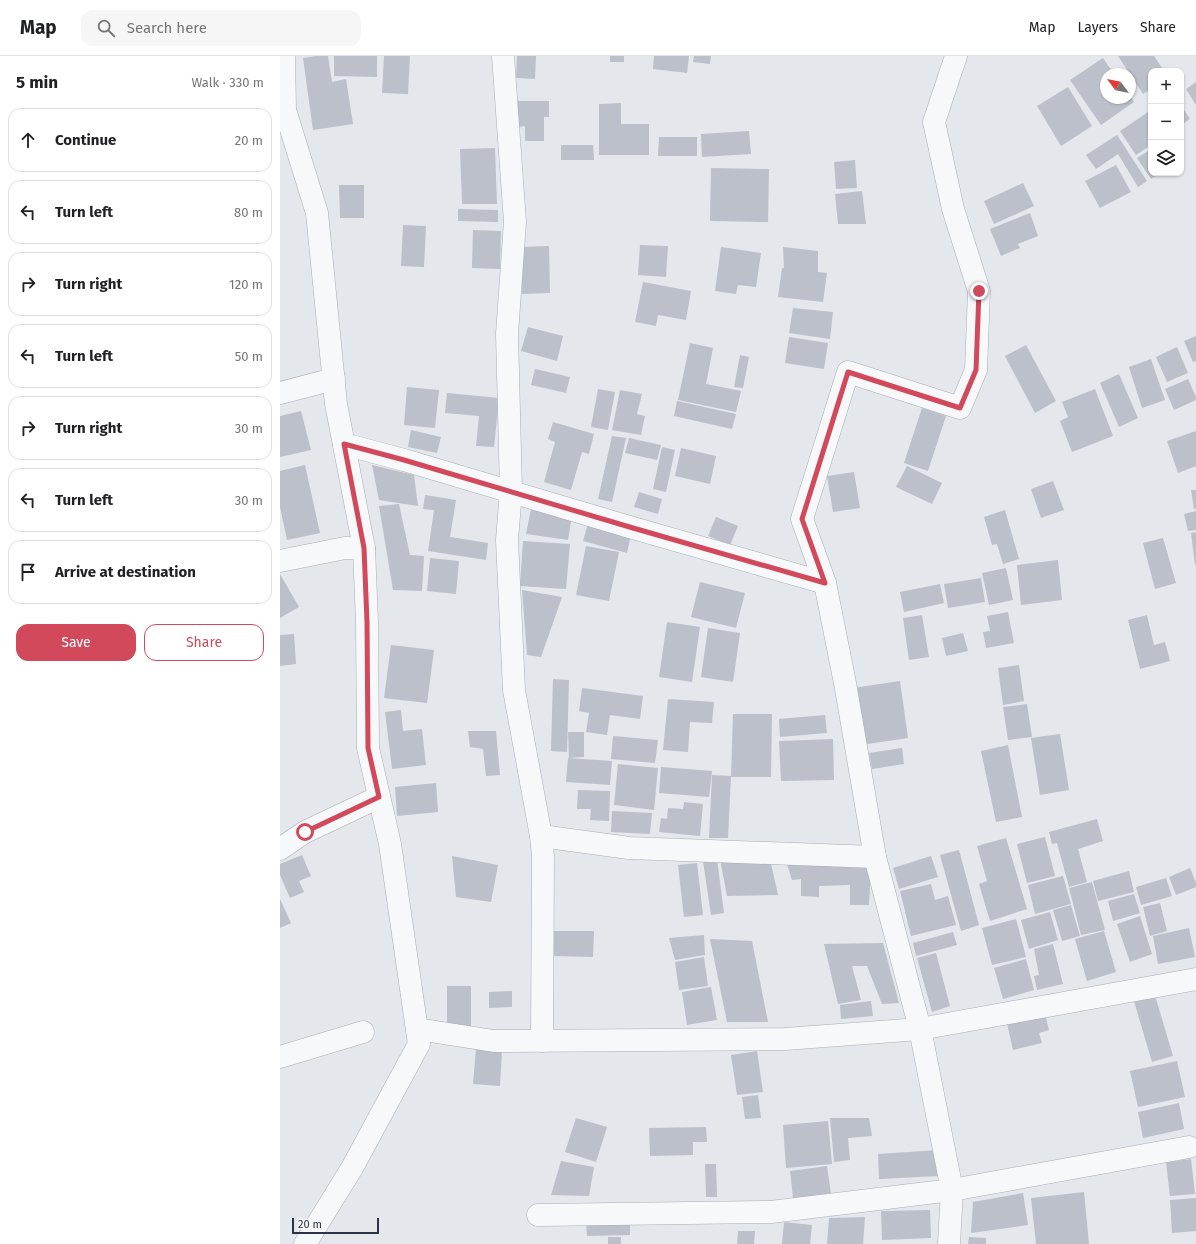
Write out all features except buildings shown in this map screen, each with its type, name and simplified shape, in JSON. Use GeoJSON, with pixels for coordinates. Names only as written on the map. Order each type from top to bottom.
{"type":"FeatureCollection","features":[{"type":"Feature","properties":{"kind":"street"},"geometry":{"type":"LineString","coordinates":[[284,56],[285,110],[317,213],[336,404],[364,548],[367,622],[368,748],[390,844],[419,1044],[352,1168],[305,1244]]}},
{"type":"Feature","properties":{"kind":"street"},"geometry":{"type":"LineString","coordinates":[[503,56],[515,222],[507,334],[511,491],[507,540],[514,690],[541,836],[543,856],[542,1041]]}},
{"type":"Feature","properties":{"kind":"street"},"geometry":{"type":"LineString","coordinates":[[949,1244],[952,1190],[920,1029],[875,857],[846,690],[825,583],[802,519],[848,372],[960,408],[976,370],[979,291],[953,209],[934,122],[956,56]]}},
{"type":"Feature","properties":{"kind":"street"},"geometry":{"type":"LineString","coordinates":[[280,393],[334,379]]}},
{"type":"Feature","properties":{"kind":"street"},"geometry":{"type":"LineString","coordinates":[[344,444],[404,460],[825,583]]}},
{"type":"Feature","properties":{"kind":"street"},"geometry":{"type":"LineString","coordinates":[[280,561],[345,548],[364,548]]}},
{"type":"Feature","properties":{"kind":"street"},"geometry":{"type":"LineString","coordinates":[[280,849],[305,832],[379,797]]}},
{"type":"Feature","properties":{"kind":"street"},"geometry":{"type":"LineString","coordinates":[[541,836],[629,848],[875,857]]}},
{"type":"Feature","properties":{"kind":"street"},"geometry":{"type":"LineString","coordinates":[[417,1029],[494,1041],[785,1039],[920,1029],[1196,979]]}},
{"type":"Feature","properties":{"kind":"street"},"geometry":{"type":"LineString","coordinates":[[280,1057],[363,1032]]}},
{"type":"Feature","properties":{"kind":"street"},"geometry":{"type":"LineString","coordinates":[[538,1215],[771,1212],[952,1190],[1189,1147]]}},
{"type":"Feature","properties":{"kind":"route"},"geometry":{"type":"LineString","coordinates":[[305,832],[379,797],[368,748],[367,622],[364,548],[344,444],[404,460],[825,583],[802,519],[848,372],[960,408],[976,370],[979,291]]}}]}
